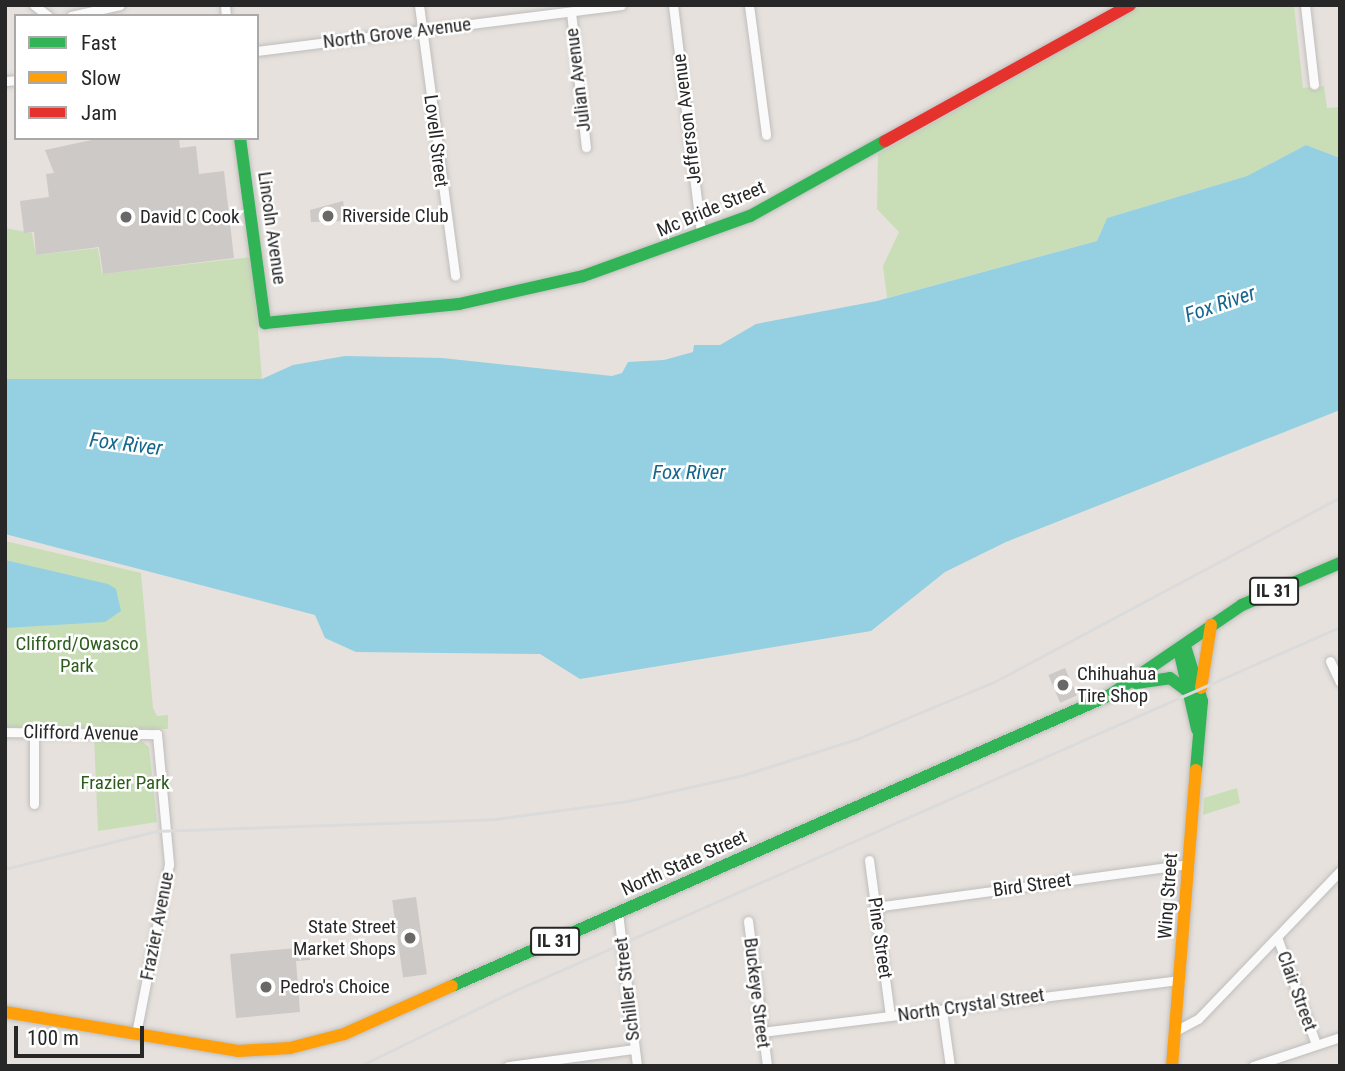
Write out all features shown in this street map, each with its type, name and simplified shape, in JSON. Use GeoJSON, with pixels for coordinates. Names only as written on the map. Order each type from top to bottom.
{"type":"FeatureCollection","features":[{"type":"Feature","properties":{"kind":"main road","name":"Mc Bride Street"},"geometry":{"type":"LineString","coordinates":[[265,323],[501,297],[666,250],[701,233],[750,216],[833,173],[1130,5]]}},
{"type":"Feature","properties":{"kind":"main road","name":"Lincoln Avenue"},"geometry":{"type":"LineString","coordinates":[[240,140],[265,323]]}},
{"type":"Feature","properties":{"kind":"main road","name":"North State Street"},"geometry":{"type":"LineString","coordinates":[[5,1012],[238,1051],[309,1045],[618,913],[1131,684],[1182,649],[1210,625],[1340,563]]}},
{"type":"Feature","properties":{"kind":"main road"},"geometry":{"type":"LineString","coordinates":[[1131,684],[1170,678],[1196,691],[1210,625]]}},
{"type":"Feature","properties":{"kind":"main road","name":"Wing Street"},"geometry":{"type":"LineString","coordinates":[[1171,1066],[1177,1030],[1197,729],[1196,691],[1182,649]]}},
{"type":"Feature","properties":{"kind":"street"},"geometry":{"type":"LineString","coordinates":[[93,14],[120,5]]}},
{"type":"Feature","properties":{"kind":"street","name":"Lovell Street"},"geometry":{"type":"LineString","coordinates":[[419,5],[455,276]]}},
{"type":"Feature","properties":{"kind":"street","name":"North Grove Avenue"},"geometry":{"type":"LineString","coordinates":[[259,51],[621,5]]}},
{"type":"Feature","properties":{"kind":"street","name":"Jefferson Avenue"},"geometry":{"type":"LineString","coordinates":[[673,5],[701,233]]}},
{"type":"Feature","properties":{"kind":"street"},"geometry":{"type":"LineString","coordinates":[[749,5],[766,135]]}},
{"type":"Feature","properties":{"kind":"street"},"geometry":{"type":"LineString","coordinates":[[1305,5],[1314,84]]}},
{"type":"Feature","properties":{"kind":"street","name":"Julian Avenue"},"geometry":{"type":"LineString","coordinates":[[571,12],[586,148]]}},
{"type":"Feature","properties":{"kind":"street"},"geometry":{"type":"LineString","coordinates":[[1330,661],[1340,682]]}},
{"type":"Feature","properties":{"kind":"street","name":"Clifford Avenue"},"geometry":{"type":"LineString","coordinates":[[5,732],[158,734]]}},
{"type":"Feature","properties":{"kind":"street"},"geometry":{"type":"LineString","coordinates":[[34,732],[34,804]]}},
{"type":"Feature","properties":{"kind":"street","name":"Frazier Avenue"},"geometry":{"type":"LineString","coordinates":[[136,1033],[169,864],[158,734]]}},
{"type":"Feature","properties":{"kind":"street","name":"Pine Street"},"geometry":{"type":"LineString","coordinates":[[869,860],[890,1016]]}},
{"type":"Feature","properties":{"kind":"street","name":"Bird Street"},"geometry":{"type":"LineString","coordinates":[[876,908],[1189,864]]}},
{"type":"Feature","properties":{"kind":"street"},"geometry":{"type":"LineString","coordinates":[[1177,1030],[1198,1019],[1340,871]]}},
{"type":"Feature","properties":{"kind":"street","name":"Schiller Street"},"geometry":{"type":"LineString","coordinates":[[618,913],[637,1066]]}},
{"type":"Feature","properties":{"kind":"street","name":"Buckeye Street"},"geometry":{"type":"LineString","coordinates":[[748,920],[767,1066]]}},
{"type":"Feature","properties":{"kind":"street","name":"Clair Street"},"geometry":{"type":"LineString","coordinates":[[1277,937],[1316,1044]]}},
{"type":"Feature","properties":{"kind":"street","name":"North Crystal Street"},"geometry":{"type":"LineString","coordinates":[[762,1032],[1180,981]]}},
{"type":"Feature","properties":{"kind":"street"},"geometry":{"type":"LineString","coordinates":[[942,1010],[950,1066]]}},
{"type":"Feature","properties":{"kind":"street"},"geometry":{"type":"LineString","coordinates":[[1253,1066],[1340,1037]]}},
{"type":"Feature","properties":{"kind":"street"},"geometry":{"type":"LineString","coordinates":[[508,1066],[634,1049]]}},
{"type":"Feature","properties":{"kind":"green space"},"geometry":{"type":"Polygon","coordinates":[[[1141,5],[1294,5],[1303,88],[1324,86],[1327,108],[1340,107],[1340,158],[1306,145],[1247,176],[1107,218],[1097,241],[887,298],[883,266],[899,232],[877,209],[878,154],[1141,5]]]}},
{"type":"Feature","properties":{"kind":"green space"},"geometry":{"type":"Polygon","coordinates":[[[5,228],[32,233],[36,255],[98,248],[102,274],[252,257],[262,379],[5,379],[5,228]]]}},
{"type":"Feature","properties":{"kind":"green space","name":"Clifford/Owasco Park"},"geometry":{"type":"Polygon","coordinates":[[[5,541],[141,573],[153,708],[157,716],[168,715],[168,729],[5,727],[5,541]]]}},
{"type":"Feature","properties":{"kind":"green space","name":"Frazier Park"},"geometry":{"type":"Polygon","coordinates":[[[94,736],[135,736],[149,747],[157,822],[98,831],[94,736]]]}},
{"type":"Feature","properties":{"kind":"green space"},"geometry":{"type":"Polygon","coordinates":[[[1237,788],[1240,803],[1203,815],[1204,798],[1237,788]]]}},
{"type":"Feature","properties":{"kind":"water","name":"Fox River"},"geometry":{"type":"Polygon","coordinates":[[[1306,145],[1340,158],[1340,410],[1006,542],[945,572],[871,631],[580,679],[540,654],[356,652],[325,638],[315,615],[5,534],[5,379],[262,379],[293,365],[345,356],[442,358],[612,376],[622,373],[628,362],[664,360],[693,352],[694,345],[720,345],[756,324],[877,301],[1097,241],[1107,218],[1247,176],[1306,145]]]}},
{"type":"Feature","properties":{"kind":"water"},"geometry":{"type":"Polygon","coordinates":[[[5,560],[108,584],[116,589],[121,611],[105,622],[5,628],[5,560]]]}},
{"type":"Feature","properties":{"kind":"building","name":"David C Cook"},"geometry":{"type":"Polygon","coordinates":[[[92,140],[179,140],[180,148],[196,146],[199,174],[224,171],[234,258],[103,274],[99,247],[36,255],[34,232],[24,233],[20,201],[49,197],[46,174],[54,173],[45,150],[92,140]]]}},
{"type":"Feature","properties":{"kind":"building","name":"Riverside Club"},"geometry":{"type":"Polygon","coordinates":[[[343,201],[346,221],[311,222],[310,210],[343,201]]]}},
{"type":"Feature","properties":{"kind":"building","name":"Chihuahua Tire Shop"},"geometry":{"type":"Polygon","coordinates":[[[1065,668],[1077,696],[1060,703],[1048,675],[1065,668]]]}},
{"type":"Feature","properties":{"kind":"building","name":"State Street Market Shops"},"geometry":{"type":"Polygon","coordinates":[[[416,897],[427,974],[403,978],[392,900],[416,897]]]}},
{"type":"Feature","properties":{"kind":"building","name":"Pedro's Choice"},"geometry":{"type":"Polygon","coordinates":[[[309,947],[310,960],[296,961],[300,1012],[236,1018],[230,954],[309,947]]]}},
{"type":"Feature","properties":{"kind":"railway"},"geometry":{"type":"LineString","coordinates":[[5,869],[156,831],[495,819],[628,801],[743,775],[857,739],[994,682],[1340,497]]}},
{"type":"Feature","properties":{"kind":"railway"},"geometry":{"type":"LineString","coordinates":[[360,1066],[512,992],[1340,627]]}},
{"type":"Feature","properties":{"kind":"traffic: fast"},"geometry":{"type":"LineString","coordinates":[[240,140],[265,323],[459,304],[583,276],[750,216],[885,141]]}},
{"type":"Feature","properties":{"kind":"traffic: fast"},"geometry":{"type":"LineString","coordinates":[[452,986],[1110,695],[1242,605],[1340,563]]}},
{"type":"Feature","properties":{"kind":"traffic: fast"},"geometry":{"type":"LineString","coordinates":[[1185,646],[1202,701],[1196,770]]}},
{"type":"Feature","properties":{"kind":"traffic: fast"},"geometry":{"type":"LineString","coordinates":[[1180,654],[1197,729]]}},
{"type":"Feature","properties":{"kind":"traffic: fast"},"geometry":{"type":"LineString","coordinates":[[1136,683],[1170,678],[1190,693]]}},
{"type":"Feature","properties":{"kind":"traffic: slow"},"geometry":{"type":"LineString","coordinates":[[1201,688],[1211,625]]}},
{"type":"Feature","properties":{"kind":"traffic: slow"},"geometry":{"type":"LineString","coordinates":[[1172,1066],[1196,770]]}},
{"type":"Feature","properties":{"kind":"traffic: slow"},"geometry":{"type":"LineString","coordinates":[[5,1012],[238,1051],[290,1048],[344,1034],[452,986]]}},
{"type":"Feature","properties":{"kind":"traffic: jam"},"geometry":{"type":"LineString","coordinates":[[885,141],[1130,5]]}},
{"type":"Feature","properties":{"kind":"place","name":"Riverside Club"},"geometry":{"type":"Point","coordinates":[328,216]}},
{"type":"Feature","properties":{"kind":"place","name":"David C Cook"},"geometry":{"type":"Point","coordinates":[126,217]}},
{"type":"Feature","properties":{"kind":"place","name":"Chihuahua Tire Shop"},"geometry":{"type":"Point","coordinates":[1063,685]}},
{"type":"Feature","properties":{"kind":"place","name":"State Street Market Shops"},"geometry":{"type":"Point","coordinates":[410,938]}},
{"type":"Feature","properties":{"kind":"place","name":"Pedro's Choice"},"geometry":{"type":"Point","coordinates":[266,987]}}]}
